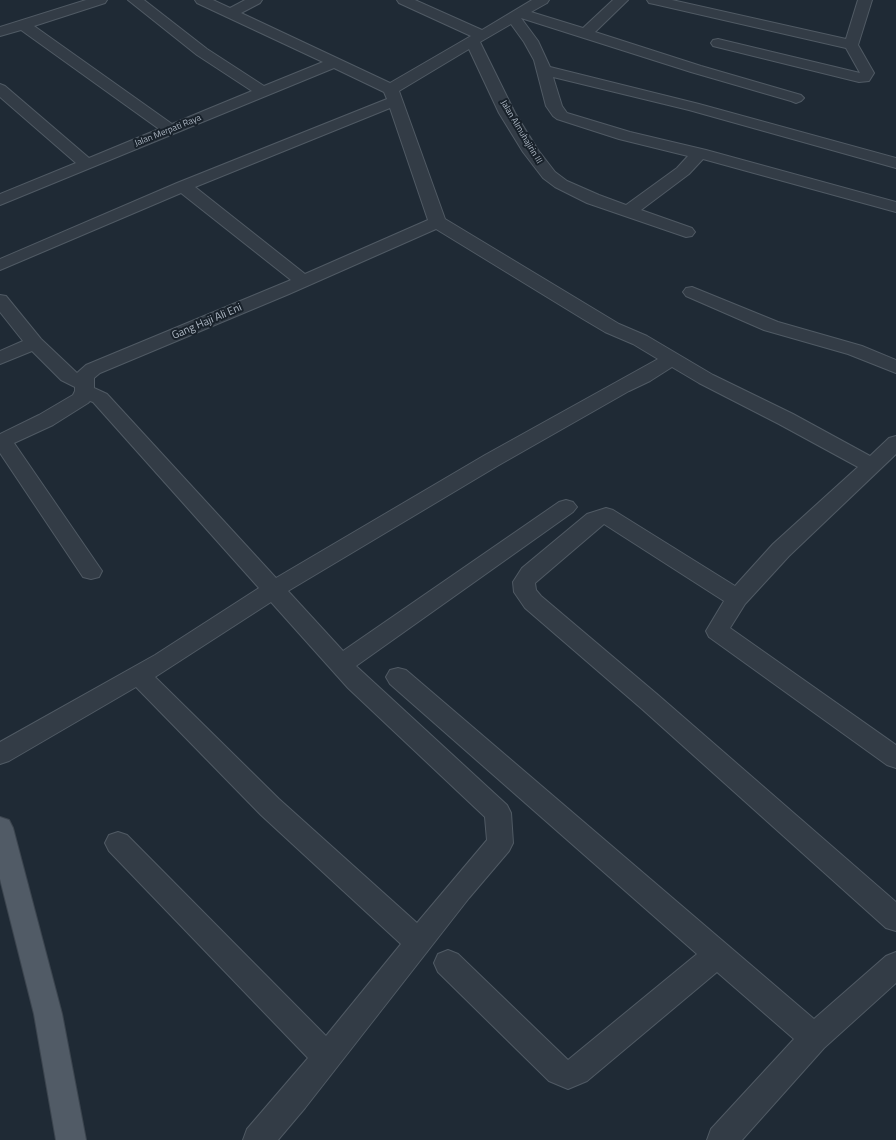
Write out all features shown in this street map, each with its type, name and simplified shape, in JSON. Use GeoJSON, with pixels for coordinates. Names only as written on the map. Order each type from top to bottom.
{"type":"FeatureCollection","features":[{"type":"Feature","properties":{"kind":"main road"},"geometry":{"type":"LineString","coordinates":[[0,828],[48,1014],[71,1140]]}},
{"type":"Feature","properties":{"kind":"street"},"geometry":{"type":"LineString","coordinates":[[0,32],[100,0]]}},
{"type":"Feature","properties":{"kind":"street"},"geometry":{"type":"LineString","coordinates":[[135,0],[202,52],[263,92]]}},
{"type":"Feature","properties":{"kind":"street"},"geometry":{"type":"LineString","coordinates":[[202,0],[336,62],[393,95],[437,222],[612,328],[640,340],[706,379],[786,419],[872,466]]}},
{"type":"Feature","properties":{"kind":"street"},"geometry":{"type":"LineString","coordinates":[[230,13],[255,0]]}},
{"type":"Feature","properties":{"kind":"street"},"geometry":{"type":"LineString","coordinates":[[404,0],[477,37]]}},
{"type":"Feature","properties":{"kind":"street"},"geometry":{"type":"LineString","coordinates":[[0,265],[393,95],[477,37],[542,0]]}},
{"type":"Feature","properties":{"kind":"street"},"geometry":{"type":"LineString","coordinates":[[586,33],[621,0]]}},
{"type":"Feature","properties":{"kind":"street"},"geometry":{"type":"LineString","coordinates":[[654,0],[851,45]]}},
{"type":"Feature","properties":{"kind":"street"},"geometry":{"type":"LineString","coordinates":[[516,15],[586,33],[707,56],[864,78],[866,72],[851,45],[865,0]]}},
{"type":"Feature","properties":{"kind":"street"},"geometry":{"type":"LineString","coordinates":[[516,15],[541,60],[554,106],[558,113],[562,116],[625,136],[700,154],[896,208]]}},
{"type":"Feature","properties":{"kind":"street"},"geometry":{"type":"LineString","coordinates":[[707,56],[738,19]]}},
{"type":"Feature","properties":{"kind":"street"},"geometry":{"type":"LineString","coordinates":[[24,25],[170,130]]}},
{"type":"Feature","properties":{"kind":"street","name":"Jalan Almuhajirin III"},"geometry":{"type":"LineString","coordinates":[[477,37],[507,113],[522,139],[543,169],[561,184],[592,199],[686,232]]}},
{"type":"Feature","properties":{"kind":"street"},"geometry":{"type":"LineString","coordinates":[[707,56],[796,98]]}},
{"type":"Feature","properties":{"kind":"street","name":"Jalan Merpati Raya"},"geometry":{"type":"LineString","coordinates":[[0,200],[336,62]]}},
{"type":"Feature","properties":{"kind":"street"},"geometry":{"type":"LineString","coordinates":[[544,70],[694,107],[896,163]]}},
{"type":"Feature","properties":{"kind":"street"},"geometry":{"type":"LineString","coordinates":[[0,89],[87,164]]}},
{"type":"Feature","properties":{"kind":"street"},"geometry":{"type":"LineString","coordinates":[[628,212],[683,171],[700,154]]}},
{"type":"Feature","properties":{"kind":"street"},"geometry":{"type":"LineString","coordinates":[[183,186],[303,281]]}},
{"type":"Feature","properties":{"kind":"street","name":"Gang Haji Ali Eni"},"geometry":{"type":"LineString","coordinates":[[1,441],[71,406],[81,399],[85,387],[86,376],[93,370],[303,281],[437,222]]}},
{"type":"Feature","properties":{"kind":"street"},"geometry":{"type":"LineString","coordinates":[[692,292],[771,326],[855,350],[896,368]]}},
{"type":"Feature","properties":{"kind":"street"},"geometry":{"type":"LineString","coordinates":[[0,300],[34,344],[68,376],[100,398],[340,665],[447,767],[498,813],[500,843],[418,942],[295,1098],[258,1140]]}},
{"type":"Feature","properties":{"kind":"street"},"geometry":{"type":"LineString","coordinates":[[0,358],[34,344]]}},
{"type":"Feature","properties":{"kind":"street"},"geometry":{"type":"LineString","coordinates":[[0,754],[163,661],[273,590],[492,460],[643,377],[672,359]]}},
{"type":"Feature","properties":{"kind":"street"},"geometry":{"type":"LineString","coordinates":[[1,441],[91,571]]}},
{"type":"Feature","properties":{"kind":"street"},"geometry":{"type":"LineString","coordinates":[[896,443],[781,550],[737,598],[717,631],[896,758]]}},
{"type":"Feature","properties":{"kind":"street"},"geometry":{"type":"LineString","coordinates":[[340,665],[566,507]]}},
{"type":"Feature","properties":{"kind":"street"},"geometry":{"type":"LineString","coordinates":[[737,598],[606,515],[595,519],[530,574],[524,582],[524,592],[533,602],[656,707],[896,919]]}},
{"type":"Feature","properties":{"kind":"street"},"geometry":{"type":"LineString","coordinates":[[139,675],[270,807],[418,942]]}},
{"type":"Feature","properties":{"kind":"street"},"geometry":{"type":"LineString","coordinates":[[398,678],[814,1038]]}},
{"type":"Feature","properties":{"kind":"street"},"geometry":{"type":"LineString","coordinates":[[118,843],[327,1057]]}},
{"type":"Feature","properties":{"kind":"street"},"geometry":{"type":"LineString","coordinates":[[448,963],[559,1071],[568,1075],[577,1071],[717,955]]}},
{"type":"Feature","properties":{"kind":"street"},"geometry":{"type":"LineString","coordinates":[[722,1140],[814,1038],[896,965]]}}]}
